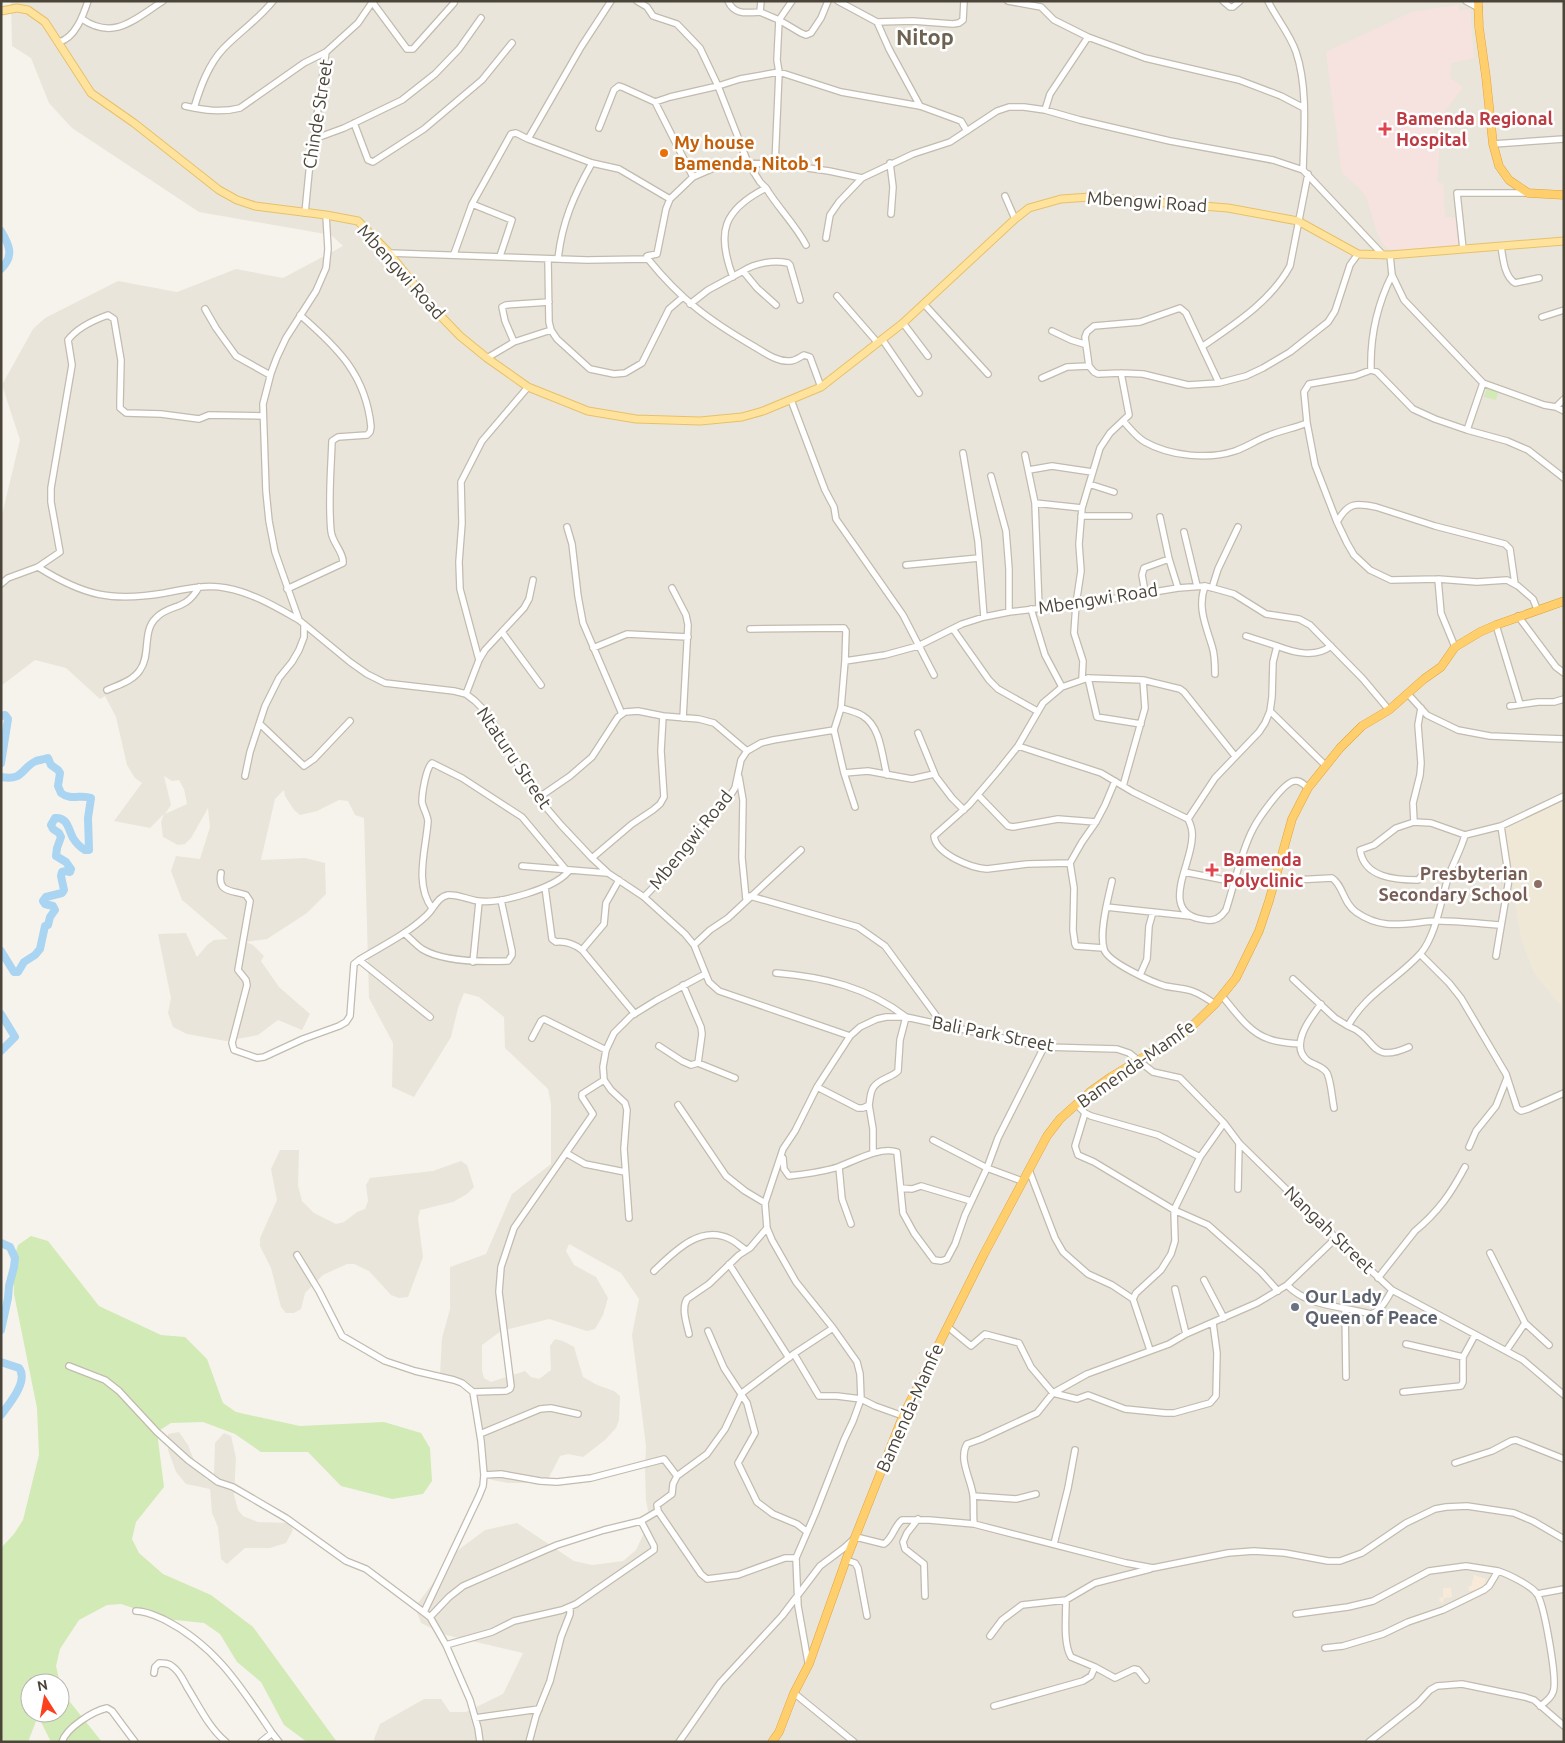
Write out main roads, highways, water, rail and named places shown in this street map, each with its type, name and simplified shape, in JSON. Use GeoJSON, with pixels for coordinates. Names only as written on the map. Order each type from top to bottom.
{"type":"FeatureCollection","features":[{"type":"Feature","properties":{"kind":"highway"},"geometry":{"type":"LineString","coordinates":[[1478,5],[1493,144],[1499,166],[1503,174],[1528,193],[1564,196]]}},
{"type":"Feature","properties":{"kind":"highway","name":"Bamenda-Mamfe"},"geometry":{"type":"LineString","coordinates":[[772,1742],[779,1732],[794,1693],[809,1664],[846,1560],[903,1416],[984,1254],[1047,1136],[1076,1104],[1112,1077],[1188,1030],[1215,1004],[1236,978],[1259,931],[1292,818],[1308,788],[1325,765],[1362,726],[1389,710],[1441,667],[1455,647],[1496,625],[1564,601]]}},
{"type":"Feature","properties":{"kind":"main road","name":"Mbengwi Road"},"geometry":{"type":"LineString","coordinates":[[1,11],[17,8],[28,10],[46,22],[91,93],[134,123],[219,190],[237,200],[255,206],[358,221],[389,253],[432,307],[460,336],[528,387],[588,411],[636,418],[700,421],[742,417],[763,412],[821,387],[903,323],[1015,219],[1030,208],[1061,200],[1090,197],[1228,208],[1298,221],[1358,254],[1387,255],[1564,241]]}},
{"type":"Feature","properties":{"kind":"waterway"},"geometry":{"type":"LineString","coordinates":[[1,231],[7,241],[9,251],[8,260],[1,269]]}},
{"type":"Feature","properties":{"kind":"waterway"},"geometry":{"type":"LineString","coordinates":[[1,716],[5,715],[8,719],[1,763]]}},
{"type":"Feature","properties":{"kind":"waterway"},"geometry":{"type":"LineString","coordinates":[[1,777],[18,776],[31,764],[48,758],[51,765],[60,773],[58,786],[61,793],[68,797],[91,798],[88,818],[89,850],[85,850],[77,843],[63,819],[55,818],[51,825],[61,837],[56,856],[66,862],[71,869],[70,872],[62,872],[64,890],[62,893],[46,897],[43,901],[45,904],[53,906],[55,910],[50,917],[48,925],[45,926],[40,949],[35,955],[24,962],[18,972],[14,972],[1,951]]}},
{"type":"Feature","properties":{"kind":"waterway"},"geometry":{"type":"LineString","coordinates":[[1,1014],[15,1037],[1,1051]]}},
{"type":"Feature","properties":{"kind":"waterway"},"geometry":{"type":"LineString","coordinates":[[1,1243],[10,1247],[15,1258],[1,1330]]}},
{"type":"Feature","properties":{"kind":"waterway"},"geometry":{"type":"LineString","coordinates":[[1,1362],[19,1368],[22,1379],[13,1399],[1,1415]]}},
{"type":"Feature","properties":{"kind":"place","name":"Bamenda Regional Hospital"},"geometry":{"type":"Point","coordinates":[1385,129]}},
{"type":"Feature","properties":{"kind":"place","name":"My house Bamenda, Nitob 1"},"geometry":{"type":"Point","coordinates":[664,153]}},
{"type":"Feature","properties":{"kind":"place","name":"Bamenda Polyclinic"},"geometry":{"type":"Point","coordinates":[1212,870]}},
{"type":"Feature","properties":{"kind":"place","name":"Presbyterian Secondary School"},"geometry":{"type":"Point","coordinates":[1538,884]}},
{"type":"Feature","properties":{"kind":"place","name":"Our Lady Queen of Peace"},"geometry":{"type":"Point","coordinates":[1295,1307]}},
{"type":"Feature","properties":{"kind":"district","name":"Nitop"},"geometry":{"type":"Point","coordinates":[925,37]}}]}
